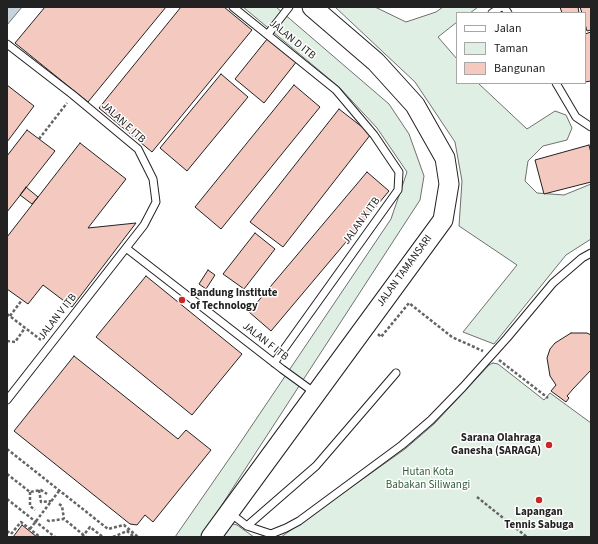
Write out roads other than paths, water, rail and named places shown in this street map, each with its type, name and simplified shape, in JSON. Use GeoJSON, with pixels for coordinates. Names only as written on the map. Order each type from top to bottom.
{"type":"FeatureCollection","features":[{"type":"Feature","properties":{"kind":"main road","name":"JALAN TAMANSARI"},"geometry":{"type":"LineString","coordinates":[[211,537],[443,220],[449,184],[445,158],[415,105],[376,62],[312,7]]}},
{"type":"Feature","properties":{"kind":"lane","name":"JALAN D ITB"},"geometry":{"type":"LineString","coordinates":[[233,7],[336,90]]}},
{"type":"Feature","properties":{"kind":"lane"},"geometry":{"type":"LineString","coordinates":[[268,34],[289,7]]}},
{"type":"Feature","properties":{"kind":"lane"},"geometry":{"type":"LineString","coordinates":[[494,12],[503,7]]}},
{"type":"Feature","properties":{"kind":"lane","name":"JALAN E ITB"},"geometry":{"type":"LineString","coordinates":[[7,44],[73,95],[138,149],[153,179],[156,202],[144,225],[126,248]]}},
{"type":"Feature","properties":{"kind":"lane"},"geometry":{"type":"LineString","coordinates":[[557,84],[576,117],[591,127]]}},
{"type":"Feature","properties":{"kind":"lane","name":"JALAN X ITB"},"geometry":{"type":"LineString","coordinates":[[274,363],[398,190],[399,172],[374,135],[336,90]]}},
{"type":"Feature","properties":{"kind":"lane","name":"JALAN F ITB"},"geometry":{"type":"LineString","coordinates":[[126,248],[274,363],[316,393]]}},
{"type":"Feature","properties":{"kind":"lane","name":"JALAN V ITB"},"geometry":{"type":"LineString","coordinates":[[7,400],[126,248]]}},
{"type":"Feature","properties":{"kind":"lane"},"geometry":{"type":"LineString","coordinates":[[228,512],[248,526],[271,534],[299,521],[402,445],[431,420],[464,387],[553,283],[582,258],[591,254]]}},
{"type":"Feature","properties":{"kind":"lane"},"geometry":{"type":"LineString","coordinates":[[248,526],[316,466],[396,373]]}},
{"type":"Feature","properties":{"kind":"place","name":"Bandung Institute of Technology"},"geometry":{"type":"Point","coordinates":[182,300]}},
{"type":"Feature","properties":{"kind":"place","name":"Sarana Olahraga Ganesha (SARAGA)"},"geometry":{"type":"Point","coordinates":[549,445]}},
{"type":"Feature","properties":{"kind":"place","name":"Lapangan Tennis Sabuga"},"geometry":{"type":"Point","coordinates":[539,500]}},
{"type":"Feature","properties":{"kind":"park label","name":"Hutan Kota Babakan Siliwangi"},"geometry":{"type":"Point","coordinates":[428,479]}}]}
